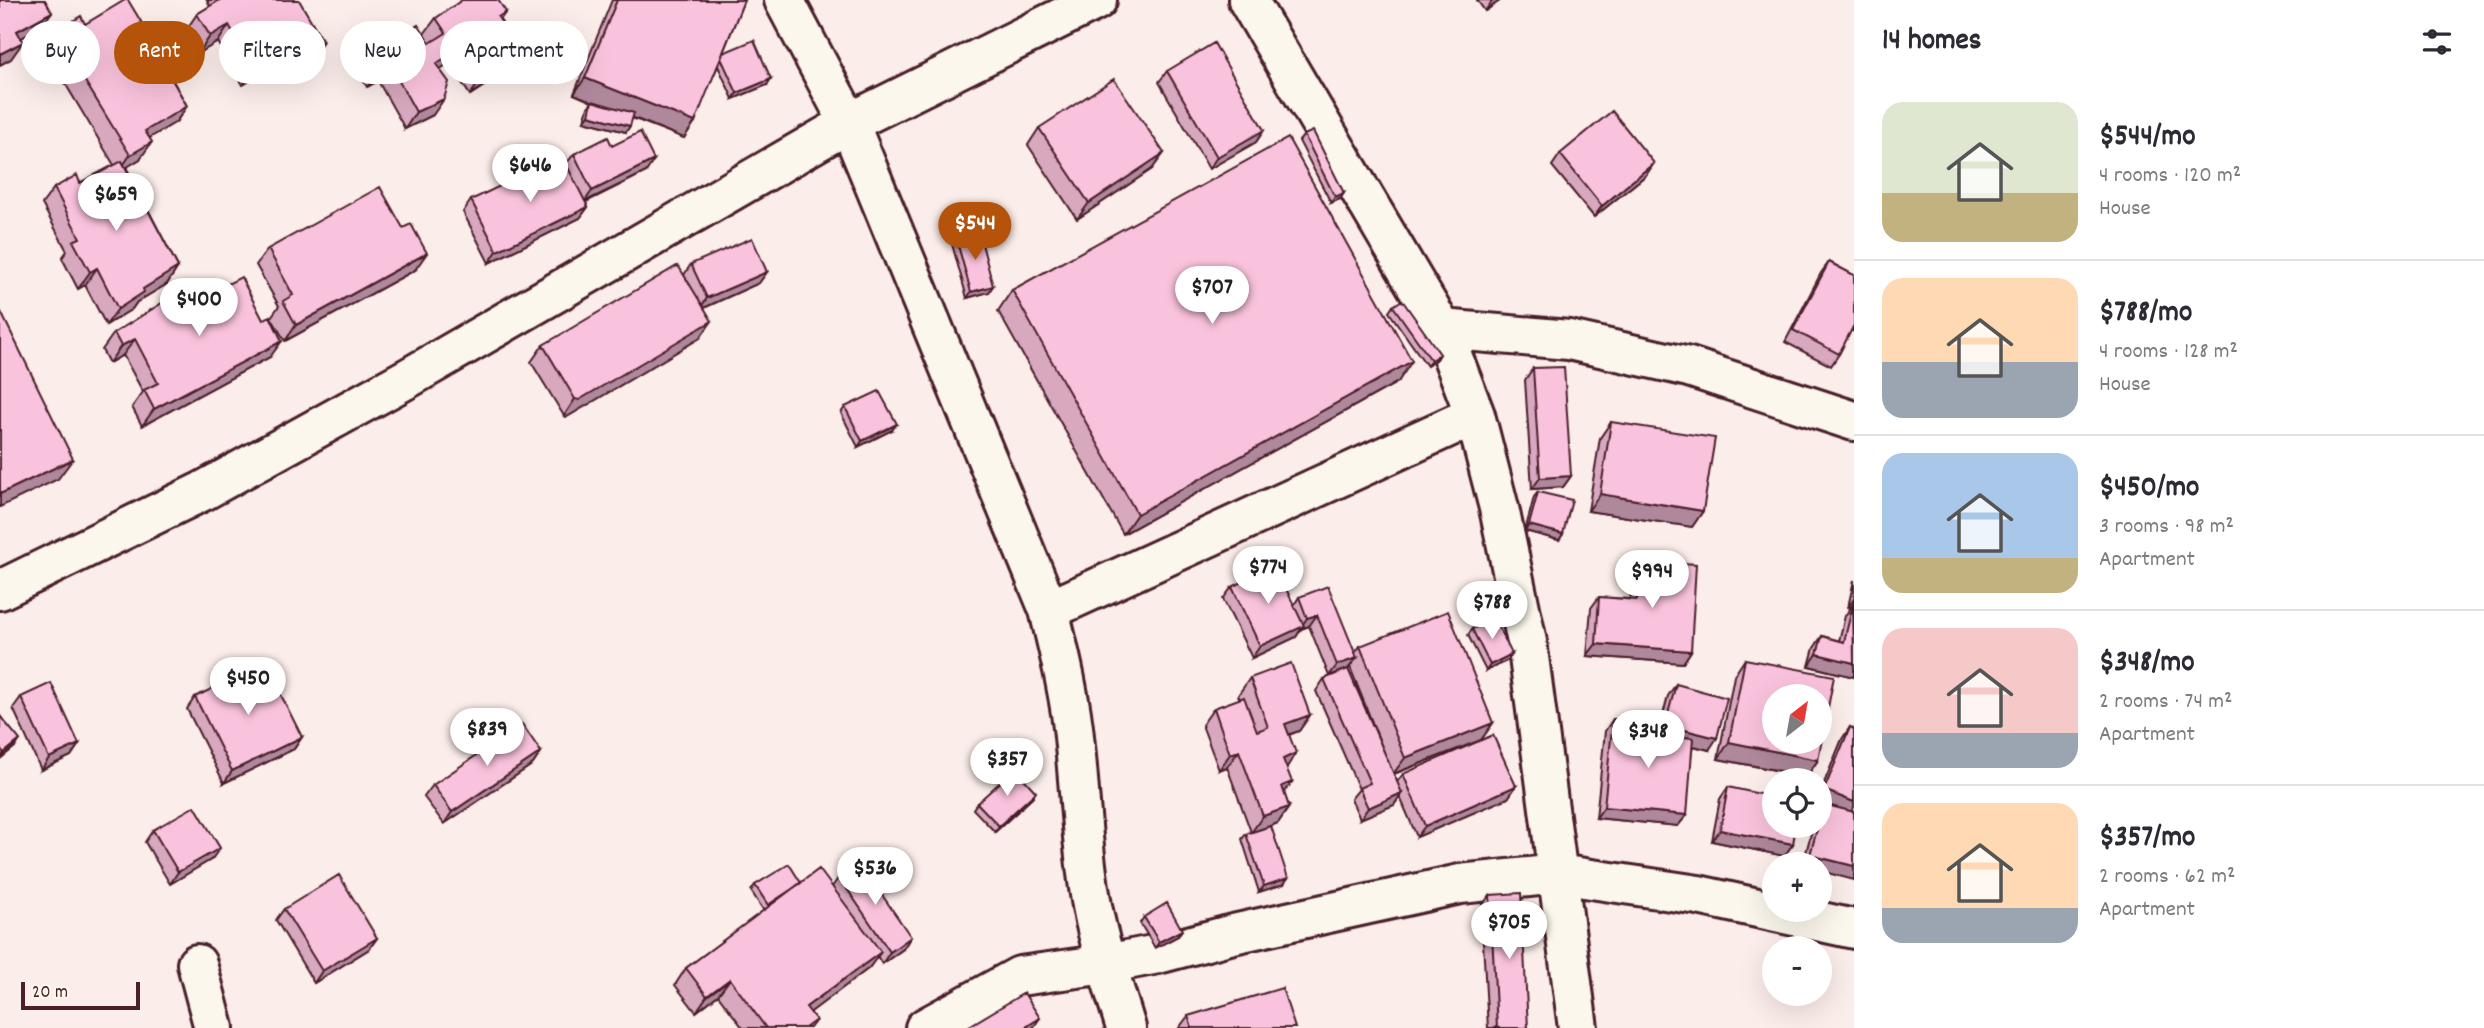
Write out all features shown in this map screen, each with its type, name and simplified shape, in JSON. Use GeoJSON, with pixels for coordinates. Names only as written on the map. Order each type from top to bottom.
{"type":"FeatureCollection","features":[{"type":"Feature","properties":{"kind":"street"},"geometry":{"type":"LineString","coordinates":[[784,0],[849,122],[1049,610],[1065,681],[1075,745],[1080,825],[1090,897],[1106,964],[1126,1028]]}},
{"type":"Feature","properties":{"kind":"street"},"geometry":{"type":"LineString","coordinates":[[0,590],[203,491],[410,377],[849,122],[1097,0]]}},
{"type":"Feature","properties":{"kind":"street"},"geometry":{"type":"LineString","coordinates":[[1248,0],[1442,329],[1475,415],[1499,509],[1527,642],[1578,1028]]}},
{"type":"Feature","properties":{"kind":"street"},"geometry":{"type":"LineString","coordinates":[[1442,329],[1569,340],[1596,346],[1689,367],[1854,421]]}},
{"type":"Feature","properties":{"kind":"street"},"geometry":{"type":"LineString","coordinates":[[1049,610],[1475,415]]}},
{"type":"Feature","properties":{"kind":"street"},"geometry":{"type":"LineString","coordinates":[[925,1028],[1020,975],[1106,964],[1460,884],[1558,874],[1698,895],[1854,929]]}},
{"type":"Feature","properties":{"kind":"street"},"geometry":{"type":"LineString","coordinates":[[197,964],[214,1028]]}},
{"type":"Feature","properties":{"kind":"building"},"geometry":{"type":"Polygon","coordinates":[[[0,0],[45,0],[52,12],[35,21],[21,21],[21,29],[17,31],[21,43],[0,54],[0,0]]]}},
{"type":"Feature","properties":{"kind":"building"},"geometry":{"type":"Polygon","coordinates":[[[128,0],[141,21],[114,21],[114,84],[175,84],[187,106],[145,131],[152,142],[130,155],[87,84],[100,84],[100,21],[90,21],[128,0]]]}},
{"type":"Feature","properties":{"kind":"building"},"geometry":{"type":"Polygon","coordinates":[[[220,0],[299,0],[311,21],[219,21],[219,31],[210,36],[205,21],[201,21],[197,14],[220,0]]]}},
{"type":"Feature","properties":{"kind":"building"},"geometry":{"type":"Polygon","coordinates":[[[462,0],[498,0],[506,12],[498,17],[501,21],[440,21],[440,24],[436,18],[462,0]]]}},
{"type":"Feature","properties":{"kind":"building"},"geometry":{"type":"Polygon","coordinates":[[[617,0],[744,0],[695,122],[588,79],[588,71],[617,0]]]}},
{"type":"Feature","properties":{"kind":"building"},"geometry":{"type":"Polygon","coordinates":[[[426,37],[430,43],[440,37],[440,61],[436,64],[440,70],[440,84],[448,84],[444,99],[416,112],[401,84],[426,84],[426,37]]]}},
{"type":"Feature","properties":{"kind":"building"},"geometry":{"type":"Polygon","coordinates":[[[754,40],[771,79],[737,93],[721,58],[723,53],[754,40]]]}},
{"type":"Feature","properties":{"kind":"building"},"geometry":{"type":"Polygon","coordinates":[[[1214,43],[1264,130],[1217,157],[1167,71],[1214,43]]]}},
{"type":"Feature","properties":{"kind":"building"},"geometry":{"type":"Polygon","coordinates":[[[1114,79],[1164,153],[1089,203],[1039,128],[1114,79]]]}},
{"type":"Feature","properties":{"kind":"building"},"geometry":{"type":"Polygon","coordinates":[[[592,101],[634,113],[630,126],[589,115],[592,101]]]}},
{"type":"Feature","properties":{"kind":"building"},"geometry":{"type":"Polygon","coordinates":[[[1612,111],[1654,163],[1602,206],[1560,154],[1612,111]]]}},
{"type":"Feature","properties":{"kind":"building"},"geometry":{"type":"Polygon","coordinates":[[[1313,131],[1344,193],[1335,197],[1304,135],[1313,131]]]}},
{"type":"Feature","properties":{"kind":"building"},"geometry":{"type":"Polygon","coordinates":[[[640,132],[654,160],[592,191],[574,154],[608,137],[612,146],[640,132]]]}},
{"type":"Feature","properties":{"kind":"building"},"geometry":{"type":"Polygon","coordinates":[[[1288,138],[1412,361],[1137,514],[1012,290],[1288,138]]]}},
{"type":"Feature","properties":{"kind":"building"},"geometry":{"type":"Polygon","coordinates":[[[562,156],[588,207],[497,251],[471,200],[562,156]]]}},
{"type":"Feature","properties":{"kind":"building"},"geometry":{"type":"Polygon","coordinates":[[[122,161],[178,267],[118,309],[97,268],[90,272],[73,241],[80,238],[54,188],[77,175],[80,183],[122,161]]]}},
{"type":"Feature","properties":{"kind":"building"},"geometry":{"type":"Polygon","coordinates":[[[380,187],[403,228],[411,224],[427,253],[296,325],[283,301],[293,295],[268,249],[380,187]]]}},
{"type":"Feature","properties":{"kind":"building"},"geometry":{"type":"Polygon","coordinates":[[[979,232],[993,286],[971,292],[956,238],[979,232]]]}},
{"type":"Feature","properties":{"kind":"building"},"geometry":{"type":"Polygon","coordinates":[[[752,238],[767,272],[707,298],[691,264],[752,238]]]}},
{"type":"Feature","properties":{"kind":"building"},"geometry":{"type":"Polygon","coordinates":[[[1829,262],[1854,275],[1854,325],[1839,354],[1793,330],[1829,262]]]}},
{"type":"Feature","properties":{"kind":"building"},"geometry":{"type":"Polygon","coordinates":[[[677,266],[712,321],[579,400],[575,399],[543,345],[677,266]]]}},
{"type":"Feature","properties":{"kind":"building"},"geometry":{"type":"Polygon","coordinates":[[[241,277],[263,320],[270,316],[282,341],[154,409],[144,390],[158,383],[135,339],[121,346],[114,333],[186,288],[193,302],[241,277]]]}},
{"type":"Feature","properties":{"kind":"building"},"geometry":{"type":"Polygon","coordinates":[[[1402,300],[1440,354],[1431,360],[1393,306],[1402,300]]]}},
{"type":"Feature","properties":{"kind":"building"},"geometry":{"type":"Polygon","coordinates":[[[0,310],[73,459],[0,494],[0,310]]]}},
{"type":"Feature","properties":{"kind":"building"},"geometry":{"type":"Polygon","coordinates":[[[1564,367],[1571,476],[1540,478],[1533,368],[1564,367]]]}},
{"type":"Feature","properties":{"kind":"building"},"geometry":{"type":"Polygon","coordinates":[[[879,391],[897,424],[862,441],[845,407],[879,391]]]}},
{"type":"Feature","properties":{"kind":"building"},"geometry":{"type":"Polygon","coordinates":[[[1611,422],[1715,438],[1703,511],[1600,494],[1611,422]]]}},
{"type":"Feature","properties":{"kind":"building"},"geometry":{"type":"Polygon","coordinates":[[[1538,492],[1572,500],[1563,534],[1529,525],[1538,492]]]}},
{"type":"Feature","properties":{"kind":"building"},"geometry":{"type":"Polygon","coordinates":[[[1640,560],[1696,564],[1691,651],[1596,644],[1599,597],[1637,600],[1640,560]]]}},
{"type":"Feature","properties":{"kind":"building"},"geometry":{"type":"Polygon","coordinates":[[[1275,566],[1304,626],[1260,646],[1232,587],[1275,566]]]}},
{"type":"Feature","properties":{"kind":"building"},"geometry":{"type":"Polygon","coordinates":[[[1328,586],[1357,658],[1337,665],[1317,615],[1307,618],[1299,597],[1328,586]]]}},
{"type":"Feature","properties":{"kind":"building"},"geometry":{"type":"Polygon","coordinates":[[[1853,604],[1854,663],[1817,654],[1822,636],[1844,642],[1853,604]]]}},
{"type":"Feature","properties":{"kind":"building"},"geometry":{"type":"Polygon","coordinates":[[[1448,611],[1493,723],[1405,758],[1360,646],[1448,611]]]}},
{"type":"Feature","properties":{"kind":"building"},"geometry":{"type":"Polygon","coordinates":[[[1494,618],[1512,654],[1490,665],[1472,629],[1494,618]]]}},
{"type":"Feature","properties":{"kind":"building"},"geometry":{"type":"Polygon","coordinates":[[[1745,659],[1834,676],[1832,686],[1832,684],[1762,684],[1762,749],[1729,742],[1745,659]]]}},
{"type":"Feature","properties":{"kind":"building"},"geometry":{"type":"Polygon","coordinates":[[[265,663],[302,737],[232,771],[195,697],[265,663]]]}},
{"type":"Feature","properties":{"kind":"building"},"geometry":{"type":"Polygon","coordinates":[[[1291,663],[1310,715],[1285,724],[1296,753],[1283,759],[1292,782],[1282,786],[1289,807],[1263,816],[1239,751],[1230,754],[1214,708],[1244,697],[1257,731],[1268,727],[1250,678],[1291,663]]]}},
{"type":"Feature","properties":{"kind":"building"},"geometry":{"type":"Polygon","coordinates":[[[1348,669],[1402,793],[1368,808],[1359,788],[1370,783],[1324,679],[1348,669]]]}},
{"type":"Feature","properties":{"kind":"building"},"geometry":{"type":"Polygon","coordinates":[[[51,683],[79,744],[49,758],[21,697],[51,683]]]}},
{"type":"Feature","properties":{"kind":"building"},"geometry":{"type":"Polygon","coordinates":[[[1676,684],[1727,698],[1717,738],[1665,725],[1676,684]]]}},
{"type":"Feature","properties":{"kind":"building"},"geometry":{"type":"Polygon","coordinates":[[[0,716],[20,740],[4,753],[0,748],[0,716]]]}},
{"type":"Feature","properties":{"kind":"building"},"geometry":{"type":"Polygon","coordinates":[[[1613,719],[1654,723],[1653,734],[1693,738],[1687,815],[1604,807],[1613,719]]]}},
{"type":"Feature","properties":{"kind":"building"},"geometry":{"type":"Polygon","coordinates":[[[522,724],[541,752],[452,812],[433,785],[522,724]]]}},
{"type":"Feature","properties":{"kind":"building"},"geometry":{"type":"Polygon","coordinates":[[[1850,727],[1854,729],[1854,802],[1832,793],[1832,771],[1850,727]]]}},
{"type":"Feature","properties":{"kind":"building"},"geometry":{"type":"Polygon","coordinates":[[[1493,735],[1516,786],[1425,826],[1403,774],[1493,735]]]}},
{"type":"Feature","properties":{"kind":"building"},"geometry":{"type":"Polygon","coordinates":[[[1788,754],[1819,754],[1818,760],[1788,754]]]}},
{"type":"Feature","properties":{"kind":"building"},"geometry":{"type":"Polygon","coordinates":[[[1015,769],[1036,792],[999,826],[977,803],[1015,769]]]}},
{"type":"Feature","properties":{"kind":"building"},"geometry":{"type":"Polygon","coordinates":[[[1728,787],[1762,794],[1762,838],[1794,838],[1793,844],[1720,830],[1728,787]]]}},
{"type":"Feature","properties":{"kind":"building"},"geometry":{"type":"Polygon","coordinates":[[[195,806],[220,848],[178,872],[153,830],[195,806]]]}},
{"type":"Feature","properties":{"kind":"building"},"geometry":{"type":"Polygon","coordinates":[[[1832,806],[1854,812],[1854,866],[1832,860],[1832,852],[1811,852],[1815,838],[1832,838],[1832,806]]]}},
{"type":"Feature","properties":{"kind":"building"},"geometry":{"type":"Polygon","coordinates":[[[1271,826],[1288,878],[1264,886],[1246,834],[1271,826]]]}},
{"type":"Feature","properties":{"kind":"building"},"geometry":{"type":"Polygon","coordinates":[[[860,863],[911,937],[890,952],[839,877],[860,863]]]}},
{"type":"Feature","properties":{"kind":"building"},"geometry":{"type":"Polygon","coordinates":[[[789,864],[801,883],[768,905],[755,885],[789,864]]]}},
{"type":"Feature","properties":{"kind":"building"},"geometry":{"type":"Polygon","coordinates":[[[819,869],[881,952],[806,1007],[816,1020],[805,1028],[766,1028],[730,979],[707,996],[686,968],[819,869]]]}},
{"type":"Feature","properties":{"kind":"building"},"geometry":{"type":"Polygon","coordinates":[[[339,875],[377,938],[322,971],[284,909],[339,875]]]}},
{"type":"Feature","properties":{"kind":"building"},"geometry":{"type":"Polygon","coordinates":[[[1521,893],[1528,1028],[1497,1028],[1490,895],[1521,893]]]}},
{"type":"Feature","properties":{"kind":"building"},"geometry":{"type":"Polygon","coordinates":[[[1167,903],[1182,930],[1159,942],[1144,917],[1167,903]]]}},
{"type":"Feature","properties":{"kind":"building"},"geometry":{"type":"Polygon","coordinates":[[[1282,988],[1295,1028],[1192,1028],[1188,1016],[1282,988]]]}},
{"type":"Feature","properties":{"kind":"building"},"geometry":{"type":"Polygon","coordinates":[[[1024,993],[1040,1018],[1024,1028],[966,1028],[1024,993]]]}}]}
